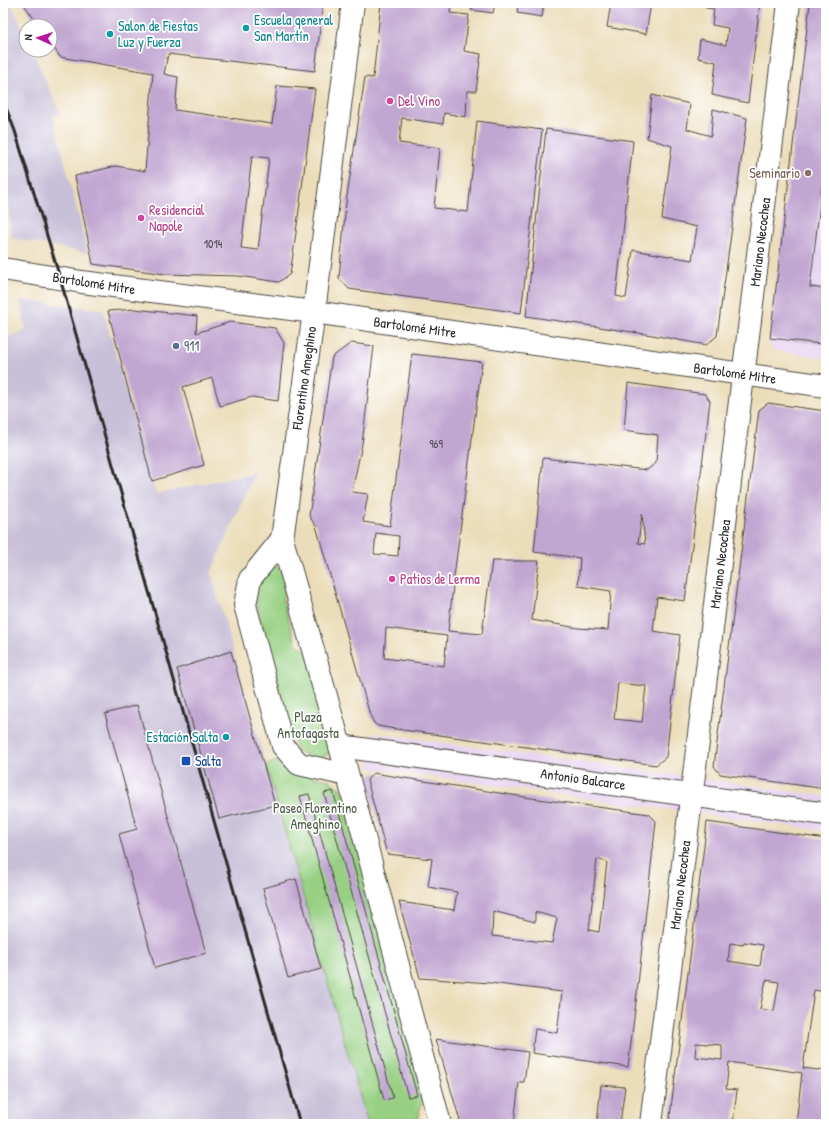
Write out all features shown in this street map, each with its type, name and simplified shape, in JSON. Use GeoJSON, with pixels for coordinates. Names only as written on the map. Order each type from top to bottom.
{"type":"FeatureCollection","features":[{"type":"Feature","properties":{"kind":"street","name":"Florentino Ameghino"},"geometry":{"type":"LineString","coordinates":[[340,746],[282,539],[314,312],[353,3]]}},
{"type":"Feature","properties":{"kind":"street","name":"Mariano Necochea"},"geometry":{"type":"LineString","coordinates":[[651,1124],[789,3]]}},
{"type":"Feature","properties":{"kind":"street","name":"Bartolomé Mitre"},"geometry":{"type":"LineString","coordinates":[[3,269],[82,282],[314,312],[826,386]]}},
{"type":"Feature","properties":{"kind":"street"},"geometry":{"type":"LineString","coordinates":[[282,539],[250,579],[245,605],[282,746],[299,764],[348,775]]}},
{"type":"Feature","properties":{"kind":"street"},"geometry":{"type":"LineString","coordinates":[[340,746],[440,1124]]}},
{"type":"Feature","properties":{"kind":"street","name":"Antonio Balcarce"},"geometry":{"type":"LineString","coordinates":[[340,746],[826,814]]}},
{"type":"Feature","properties":{"kind":"shaded area"},"geometry":{"type":"Polygon","coordinates":[[[3,3],[11,3],[18,19],[18,58],[36,58],[60,113],[53,115],[88,253],[11,238],[9,210],[3,191],[3,3]]]}},
{"type":"Feature","properties":{"kind":"shaded area","name":"Seminario"},"geometry":{"type":"Polygon","coordinates":[[[809,3],[826,3],[826,358],[774,350],[769,343],[809,3]]]}},
{"type":"Feature","properties":{"kind":"shaded area"},"geometry":{"type":"Polygon","coordinates":[[[20,300],[103,310],[156,494],[255,472],[211,573],[368,1124],[3,1124],[3,338],[26,331],[20,300]]]}},
{"type":"Feature","properties":{"kind":"shaded area"},"geometry":{"type":"Polygon","coordinates":[[[374,733],[826,796],[826,831],[369,768],[374,733]]]}},
{"type":"Feature","properties":{"kind":"green space","name":"Plaza Antofagasta"},"geometry":{"type":"Polygon","coordinates":[[[273,564],[285,573],[288,587],[282,598],[296,644],[307,651],[332,748],[329,754],[315,758],[305,755],[296,749],[256,602],[256,586],[273,564]]]}},
{"type":"Feature","properties":{"kind":"green space","name":"Paseo Florentino Ameghino"},"geometry":{"type":"Polygon","coordinates":[[[280,760],[297,773],[329,780],[343,791],[423,1089],[422,1102],[416,1124],[368,1124],[266,765],[280,760]]]}},
{"type":"Feature","properties":{"kind":"building"},"geometry":{"type":"Polygon","coordinates":[[[23,3],[323,3],[315,71],[168,54],[164,74],[178,77],[175,110],[272,124],[277,86],[315,89],[290,274],[279,282],[238,276],[165,274],[93,264],[75,176],[116,166],[145,171],[153,73],[60,57],[58,54],[58,18],[33,18],[23,3]],[[252,156],[241,248],[258,250],[269,158],[252,156]]]}},
{"type":"Feature","properties":{"kind":"building"},"geometry":{"type":"Polygon","coordinates":[[[381,3],[451,3],[450,13],[469,15],[464,51],[481,54],[476,91],[467,91],[466,117],[444,113],[443,124],[402,118],[399,143],[440,148],[434,208],[468,212],[477,121],[542,130],[521,313],[349,289],[339,278],[346,203],[365,77],[373,78],[381,3]]]}},
{"type":"Feature","properties":{"kind":"building"},"geometry":{"type":"Polygon","coordinates":[[[472,3],[495,3],[493,13],[471,10],[472,3]]]}},
{"type":"Feature","properties":{"kind":"building"},"geometry":{"type":"Polygon","coordinates":[[[518,3],[544,3],[542,17],[517,13],[518,3]]]}},
{"type":"Feature","properties":{"kind":"building"},"geometry":{"type":"Polygon","coordinates":[[[611,3],[651,3],[646,34],[607,27],[611,3]]]}},
{"type":"Feature","properties":{"kind":"building"},"geometry":{"type":"Polygon","coordinates":[[[706,3],[760,3],[748,103],[712,95],[716,62],[698,58],[700,39],[726,45],[728,28],[712,25],[714,9],[706,8],[706,3]]]}},
{"type":"Feature","properties":{"kind":"building","name":"Seminario"},"geometry":{"type":"Polygon","coordinates":[[[810,3],[826,3],[826,152],[810,287],[826,289],[826,334],[823,331],[821,344],[770,338],[810,3]]]}},
{"type":"Feature","properties":{"kind":"building"},"geometry":{"type":"Polygon","coordinates":[[[652,95],[690,104],[687,129],[711,136],[713,109],[747,118],[717,336],[706,345],[652,335],[526,316],[546,129],[633,141],[616,296],[626,298],[633,250],[692,260],[697,227],[662,219],[672,146],[647,138],[652,95]]]}},
{"type":"Feature","properties":{"kind":"building"},"geometry":{"type":"Polygon","coordinates":[[[135,309],[197,316],[196,333],[230,322],[275,328],[284,343],[278,401],[252,397],[220,406],[212,378],[183,387],[204,465],[152,481],[108,311],[135,309]]]}},
{"type":"Feature","properties":{"kind":"building"},"geometry":{"type":"Polygon","coordinates":[[[351,343],[374,346],[362,444],[352,492],[368,494],[363,522],[390,526],[412,354],[482,362],[448,631],[482,634],[492,561],[539,561],[532,620],[578,628],[608,630],[611,591],[578,586],[580,558],[534,552],[543,458],[647,470],[656,463],[658,435],[624,430],[628,383],[705,394],[710,401],[685,601],[657,597],[653,631],[680,635],[666,757],[656,765],[389,728],[378,726],[374,723],[370,715],[316,526],[309,516],[332,357],[351,343]],[[642,514],[638,543],[645,544],[642,514]],[[376,533],[374,554],[398,556],[399,536],[376,533]],[[386,628],[384,658],[444,666],[447,636],[386,628]],[[618,683],[614,719],[642,722],[646,686],[618,683]]]}},
{"type":"Feature","properties":{"kind":"building"},"geometry":{"type":"Polygon","coordinates":[[[768,403],[826,411],[826,571],[824,582],[826,583],[826,789],[720,774],[714,766],[759,410],[768,403]]]}},
{"type":"Feature","properties":{"kind":"building"},"geometry":{"type":"Polygon","coordinates":[[[3,478],[7,490],[3,491],[3,478]]]}},
{"type":"Feature","properties":{"kind":"building","name":"Estación Salta"},"geometry":{"type":"Polygon","coordinates":[[[231,651],[275,805],[219,819],[177,669],[231,651]]]}},
{"type":"Feature","properties":{"kind":"building"},"geometry":{"type":"Polygon","coordinates":[[[137,705],[206,953],[155,968],[119,834],[137,829],[105,714],[137,705]]]}},
{"type":"Feature","properties":{"kind":"building"},"geometry":{"type":"Polygon","coordinates":[[[373,773],[531,798],[649,814],[656,821],[628,1067],[532,1053],[535,1029],[557,1033],[562,992],[490,983],[420,978],[399,902],[454,910],[457,892],[428,887],[432,859],[387,854],[367,780],[373,773]],[[597,859],[589,930],[599,932],[607,862],[597,859]],[[493,911],[492,936],[552,943],[557,918],[535,912],[535,922],[493,911]]]}},
{"type":"Feature","properties":{"kind":"building"},"geometry":{"type":"Polygon","coordinates":[[[333,791],[417,1095],[408,1097],[324,793],[333,791]]]}},
{"type":"Feature","properties":{"kind":"building"},"geometry":{"type":"Polygon","coordinates":[[[309,794],[393,1098],[384,1100],[300,796],[309,794]]]}},
{"type":"Feature","properties":{"kind":"building"},"geometry":{"type":"Polygon","coordinates":[[[707,822],[826,839],[826,992],[814,990],[803,1068],[826,1071],[826,1124],[796,1124],[802,1073],[729,1062],[726,1089],[737,1090],[733,1124],[669,1124],[707,822]],[[744,942],[743,945],[730,943],[728,961],[760,966],[763,945],[744,942]],[[766,980],[760,1009],[774,1011],[779,982],[766,980]],[[696,1043],[695,1057],[722,1060],[722,1045],[696,1043]]]}},
{"type":"Feature","properties":{"kind":"building"},"geometry":{"type":"Polygon","coordinates":[[[296,879],[321,969],[288,978],[263,888],[296,879]]]}},
{"type":"Feature","properties":{"kind":"building"},"geometry":{"type":"Polygon","coordinates":[[[436,1039],[528,1052],[524,1082],[519,1082],[514,1124],[461,1124],[436,1039]]]}},
{"type":"Feature","properties":{"kind":"building"},"geometry":{"type":"Polygon","coordinates":[[[601,1085],[625,1087],[620,1124],[597,1124],[601,1085]]]}},
{"type":"Feature","properties":{"kind":"building"},"geometry":{"type":"Polygon","coordinates":[[[747,1121],[761,1122],[760,1124],[747,1124],[747,1121]]]}},
{"type":"Feature","properties":{"kind":"railway"},"geometry":{"type":"LineString","coordinates":[[3,100],[15,131],[60,278],[300,1124]]}},
{"type":"Feature","properties":{"kind":"place","name":"Escuela general San Martín"},"geometry":{"type":"Point","coordinates":[246,28]}},
{"type":"Feature","properties":{"kind":"place","name":"Salon de Fiestas Luz y Fuerza"},"geometry":{"type":"Point","coordinates":[110,34]}},
{"type":"Feature","properties":{"kind":"place","name":"Del Vino"},"geometry":{"type":"Point","coordinates":[390,101]}},
{"type":"Feature","properties":{"kind":"place","name":"Seminario"},"geometry":{"type":"Point","coordinates":[808,173]}},
{"type":"Feature","properties":{"kind":"place","name":"Residencial Napole"},"geometry":{"type":"Point","coordinates":[141,218]}},
{"type":"Feature","properties":{"kind":"place","name":"911"},"geometry":{"type":"Point","coordinates":[176,346]}},
{"type":"Feature","properties":{"kind":"place","name":"Patios de Lerma"},"geometry":{"type":"Point","coordinates":[392,579]}},
{"type":"Feature","properties":{"kind":"place","name":"Estación Salta"},"geometry":{"type":"Point","coordinates":[226,737]}},
{"type":"Feature","properties":{"kind":"place","name":"Salta"},"geometry":{"type":"Point","coordinates":[186,761]}}]}
